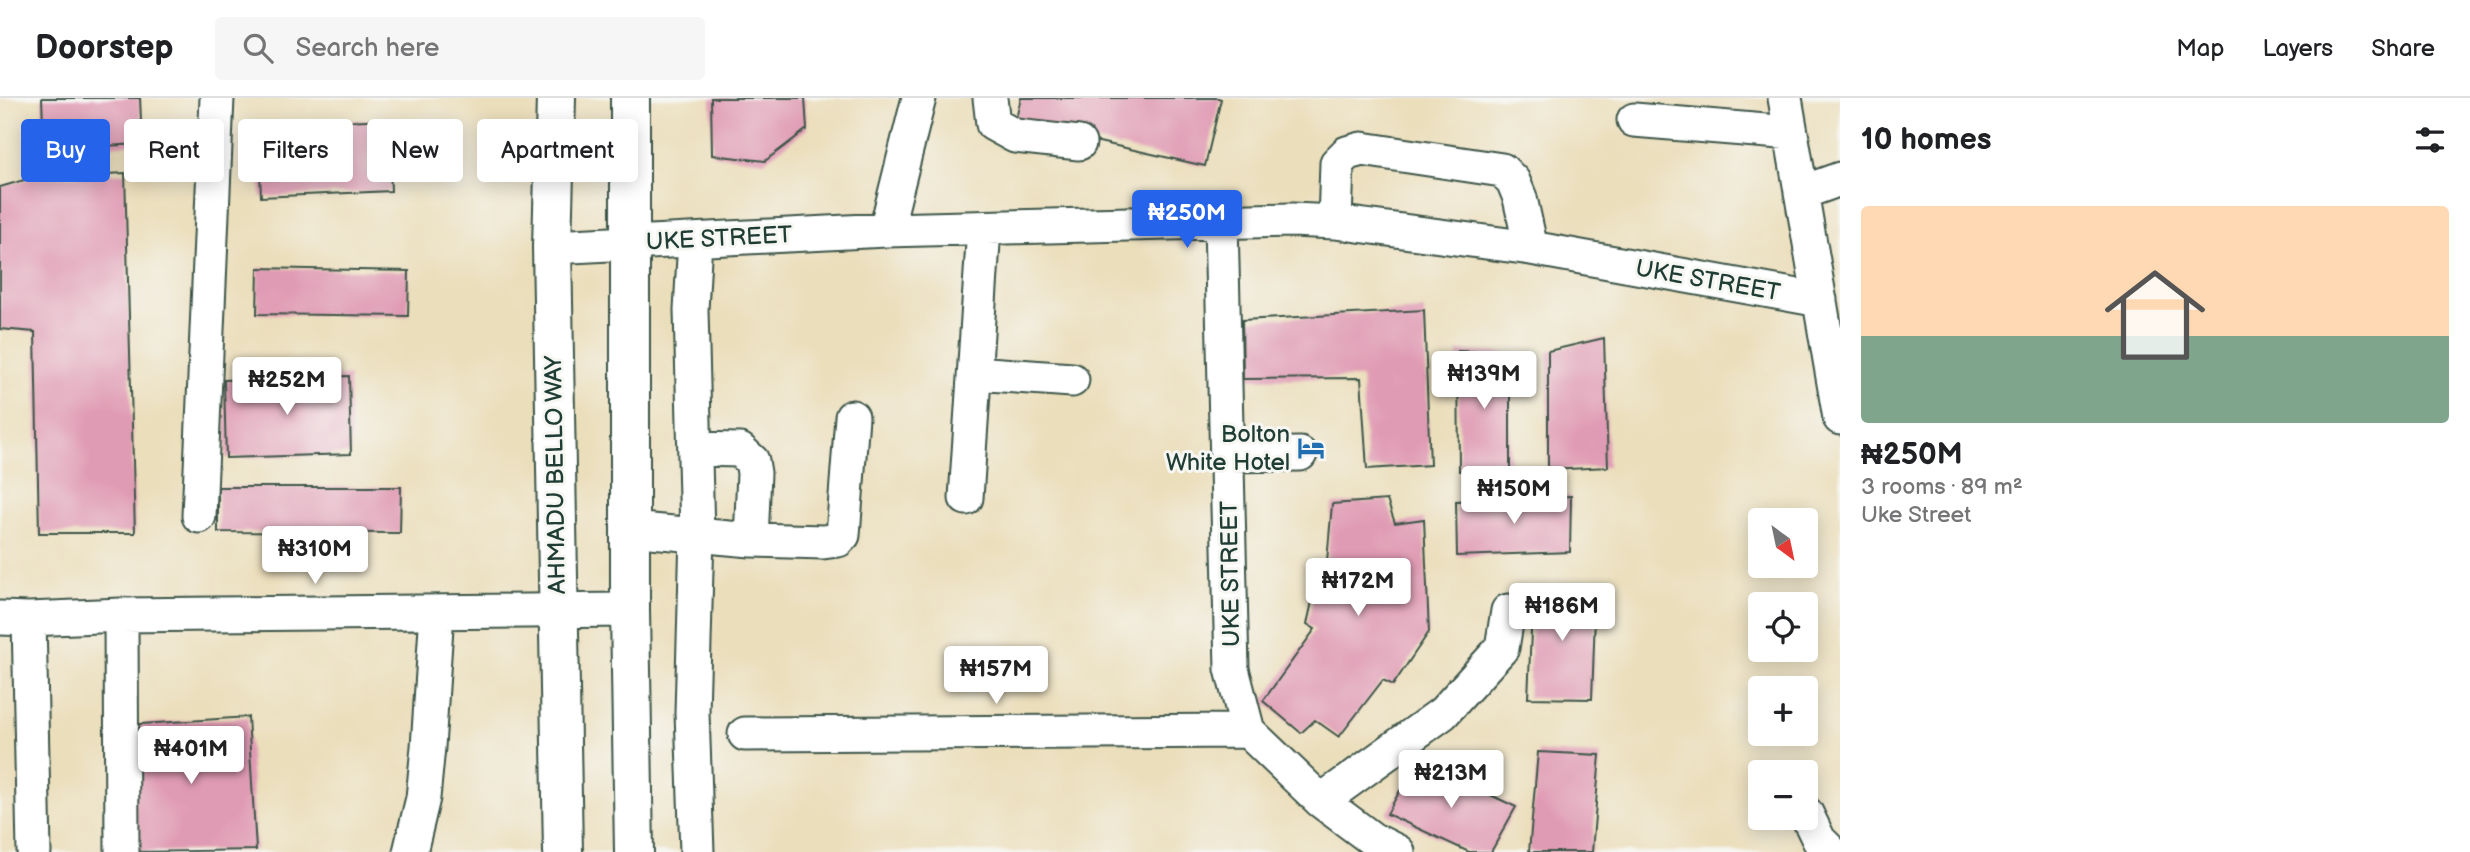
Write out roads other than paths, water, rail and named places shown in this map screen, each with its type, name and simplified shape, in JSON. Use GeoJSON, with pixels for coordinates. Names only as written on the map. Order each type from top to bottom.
{"type":"FeatureCollection","features":[{"type":"Feature","properties":{"kind":"main road","name":"AHMADU BELLO WAY"},"geometry":{"type":"LineString","coordinates":[[556,98],[552,247],[563,852]]}},
{"type":"Feature","properties":{"kind":"main road"},"geometry":{"type":"LineString","coordinates":[[631,98],[629,529],[634,852]]}},
{"type":"Feature","properties":{"kind":"street"},"geometry":{"type":"LineString","coordinates":[[199,516],[217,98]]}},
{"type":"Feature","properties":{"kind":"street"},"geometry":{"type":"LineString","coordinates":[[886,230],[919,98]]}},
{"type":"Feature","properties":{"kind":"street"},"geometry":{"type":"LineString","coordinates":[[990,98],[993,124],[1015,136],[1079,143]]}},
{"type":"Feature","properties":{"kind":"street","name":"UKE STREET"},"geometry":{"type":"LineString","coordinates":[[1785,98],[1820,300],[1835,358],[1840,418]]}},
{"type":"Feature","properties":{"kind":"street"},"geometry":{"type":"LineString","coordinates":[[1634,120],[1791,133]]}},
{"type":"Feature","properties":{"kind":"street"},"geometry":{"type":"LineString","coordinates":[[1335,222],[1336,163],[1348,153],[1362,149],[1502,170],[1513,181],[1520,198],[1531,248]]}},
{"type":"Feature","properties":{"kind":"street"},"geometry":{"type":"LineString","coordinates":[[1801,193],[1840,180]]}},
{"type":"Feature","properties":{"kind":"street","name":"UKE STREET"},"geometry":{"type":"LineString","coordinates":[[1221,222],[1232,669],[1248,731]]}},
{"type":"Feature","properties":{"kind":"street","name":"UKE STREET"},"geometry":{"type":"LineString","coordinates":[[552,247],[886,230],[1335,222],[1531,248],[1820,300]]}},
{"type":"Feature","properties":{"kind":"street"},"geometry":{"type":"LineString","coordinates":[[966,498],[985,228]]}},
{"type":"Feature","properties":{"kind":"street"},"geometry":{"type":"LineString","coordinates":[[695,240],[691,310],[697,534],[692,713],[697,852]]}},
{"type":"Feature","properties":{"kind":"street"},"geometry":{"type":"LineString","coordinates":[[975,373],[1072,380]]}},
{"type":"Feature","properties":{"kind":"street"},"geometry":{"type":"LineString","coordinates":[[629,529],[751,540],[838,540],[843,535],[852,417]]}},
{"type":"Feature","properties":{"kind":"street"},"geometry":{"type":"LineString","coordinates":[[695,449],[740,450],[752,461],[754,472],[751,540]]}},
{"type":"Feature","properties":{"kind":"street"},"geometry":{"type":"LineString","coordinates":[[1227,455],[1300,454]]}},
{"type":"Feature","properties":{"kind":"street"},"geometry":{"type":"LineString","coordinates":[[34,852],[15,619],[121,615],[630,610]]}},
{"type":"Feature","properties":{"kind":"street"},"geometry":{"type":"LineString","coordinates":[[1321,801],[1443,713],[1502,648],[1508,611]]}},
{"type":"Feature","properties":{"kind":"street"},"geometry":{"type":"LineString","coordinates":[[410,852],[426,773],[437,612]]}},
{"type":"Feature","properties":{"kind":"street"},"geometry":{"type":"LineString","coordinates":[[121,615],[122,852]]}},
{"type":"Feature","properties":{"kind":"street"},"geometry":{"type":"LineString","coordinates":[[745,734],[1248,731],[1321,801],[1371,839],[1398,852]]}},
{"type":"Feature","properties":{"kind":"street"},"geometry":{"type":"LineString","coordinates":[[1814,830],[1819,840],[1831,852]]}},
{"type":"Feature","properties":{"kind":"place","name":"Bolton White Hotel"},"geometry":{"type":"Point","coordinates":[1311,448]}}]}
